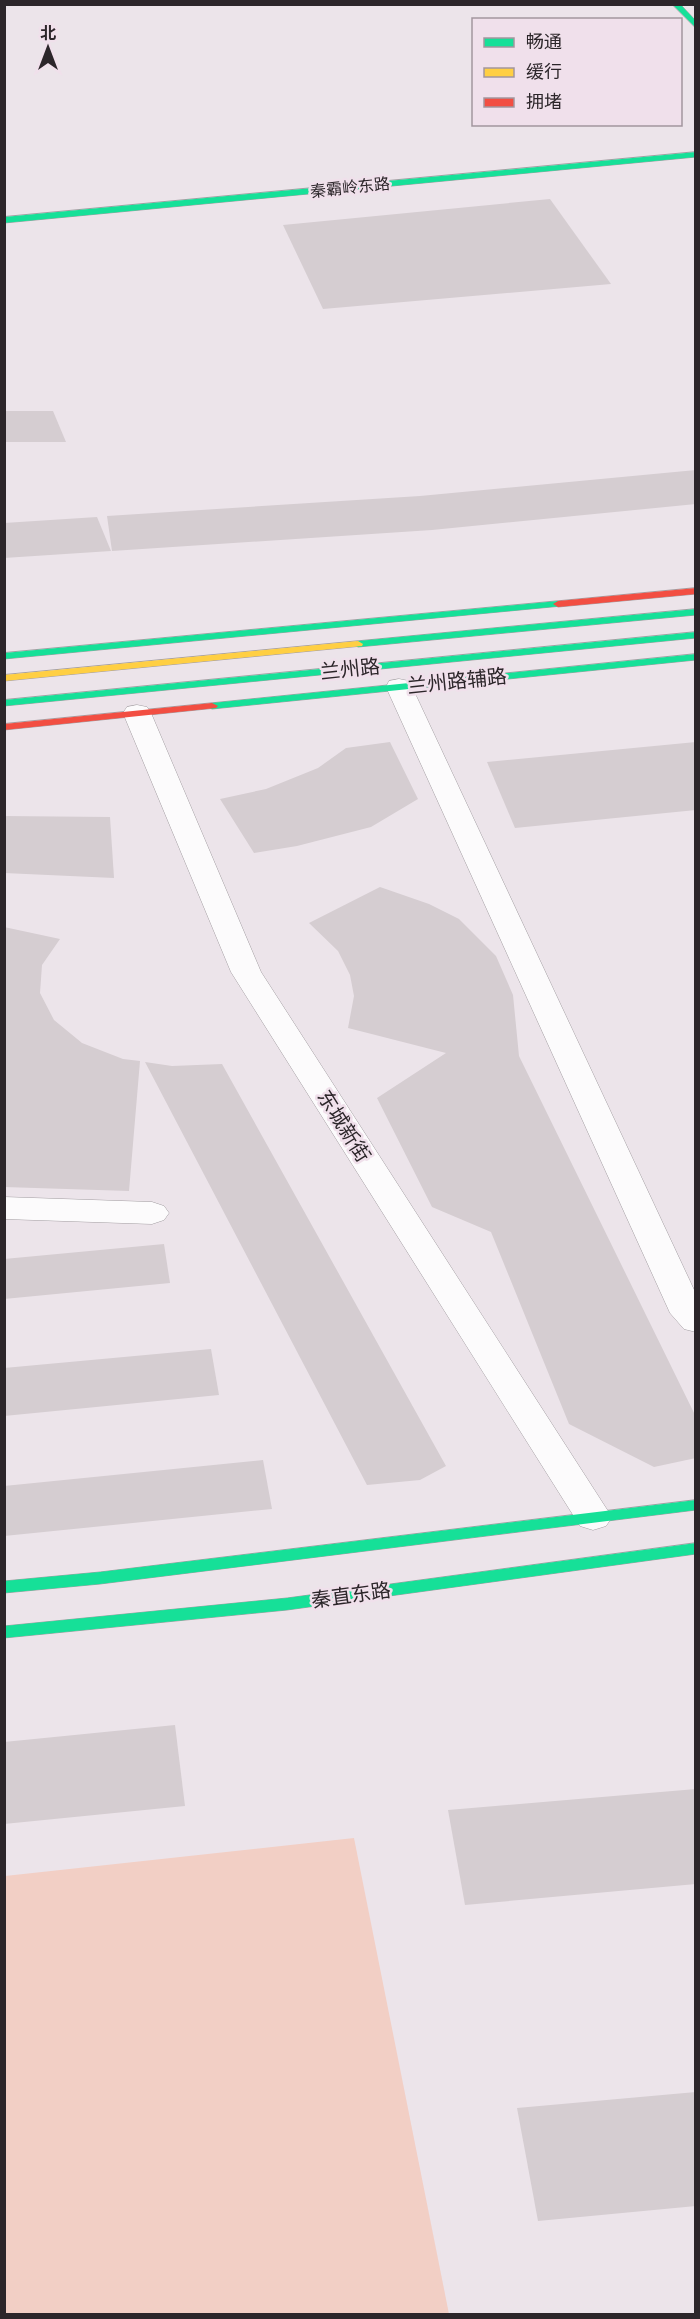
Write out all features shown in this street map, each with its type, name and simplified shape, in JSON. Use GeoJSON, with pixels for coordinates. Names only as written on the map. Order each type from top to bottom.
{"type":"FeatureCollection","features":[{"type":"Feature","properties":{"kind":"street"},"geometry":{"type":"LineString","coordinates":[[675,4],[696,26]]}},
{"type":"Feature","properties":{"kind":"street","name":"秦霸岭东路"},"geometry":{"type":"LineString","coordinates":[[4,211],[696,146]]}},
{"type":"Feature","properties":{"kind":"street","name":"秦霸岭东路"},"geometry":{"type":"LineString","coordinates":[[4,220],[696,154]]}},
{"type":"Feature","properties":{"kind":"street"},"geometry":{"type":"LineString","coordinates":[[4,656],[696,591]]}},
{"type":"Feature","properties":{"kind":"street","name":"兰州路"},"geometry":{"type":"LineString","coordinates":[[4,678],[696,612]]}},
{"type":"Feature","properties":{"kind":"street","name":"兰州路"},"geometry":{"type":"LineString","coordinates":[[4,703],[696,635]]}},
{"type":"Feature","properties":{"kind":"street","name":"兰州路辅路"},"geometry":{"type":"LineString","coordinates":[[4,727],[696,657]]}},
{"type":"Feature","properties":{"kind":"street"},"geometry":{"type":"LineString","coordinates":[[399,687],[687,1313],[696,1321]]}},
{"type":"Feature","properties":{"kind":"street","name":"东城新街"},"geometry":{"type":"LineString","coordinates":[[137,713],[246,972],[593,1517]]}},
{"type":"Feature","properties":{"kind":"street"},"geometry":{"type":"LineString","coordinates":[[4,1208],[152,1213]]}},
{"type":"Feature","properties":{"kind":"street"},"geometry":{"type":"LineString","coordinates":[[4,1587],[100,1578],[696,1505]]}},
{"type":"Feature","properties":{"kind":"street","name":"秦直东路"},"geometry":{"type":"LineString","coordinates":[[4,1632],[287,1604],[696,1548]]}},
{"type":"Feature","properties":{"kind":"shaded area"},"geometry":{"type":"Polygon","coordinates":[[[354,1838],[449,2314],[5,2314],[5,1876],[354,1838]]]}},
{"type":"Feature","properties":{"kind":"building"},"geometry":{"type":"Polygon","coordinates":[[[550,199],[611,284],[323,309],[283,225],[550,199]]]}},
{"type":"Feature","properties":{"kind":"building"},"geometry":{"type":"Polygon","coordinates":[[[4,411],[53,411],[66,442],[4,442],[4,411]]]}},
{"type":"Feature","properties":{"kind":"building"},"geometry":{"type":"Polygon","coordinates":[[[696,470],[696,504],[432,530],[112,551],[107,516],[420,496],[696,470]]]}},
{"type":"Feature","properties":{"kind":"building"},"geometry":{"type":"Polygon","coordinates":[[[97,517],[111,551],[4,558],[4,523],[97,517]]]}},
{"type":"Feature","properties":{"kind":"building"},"geometry":{"type":"Polygon","coordinates":[[[390,742],[418,799],[371,827],[297,846],[254,853],[220,799],[266,789],[318,768],[346,748],[390,742]]]}},
{"type":"Feature","properties":{"kind":"building"},"geometry":{"type":"Polygon","coordinates":[[[696,742],[696,810],[515,828],[487,762],[696,742]]]}},
{"type":"Feature","properties":{"kind":"building"},"geometry":{"type":"Polygon","coordinates":[[[4,816],[110,817],[114,878],[4,873],[4,816]]]}},
{"type":"Feature","properties":{"kind":"building"},"geometry":{"type":"Polygon","coordinates":[[[380,887],[429,904],[459,919],[496,956],[513,995],[519,1056],[696,1417],[696,1458],[654,1467],[569,1424],[491,1232],[432,1207],[377,1098],[446,1053],[348,1028],[354,996],[350,975],[338,951],[309,923],[380,887]]]}},
{"type":"Feature","properties":{"kind":"building"},"geometry":{"type":"Polygon","coordinates":[[[4,927],[60,939],[42,965],[40,993],[54,1020],[82,1043],[123,1059],[140,1061],[129,1191],[4,1187],[4,927]]]}},
{"type":"Feature","properties":{"kind":"building"},"geometry":{"type":"Polygon","coordinates":[[[145,1062],[172,1066],[222,1064],[446,1466],[420,1480],[367,1485],[145,1062]]]}},
{"type":"Feature","properties":{"kind":"building"},"geometry":{"type":"Polygon","coordinates":[[[164,1244],[170,1283],[4,1299],[4,1259],[164,1244]]]}},
{"type":"Feature","properties":{"kind":"building"},"geometry":{"type":"Polygon","coordinates":[[[211,1349],[219,1395],[4,1416],[4,1368],[211,1349]]]}},
{"type":"Feature","properties":{"kind":"building"},"geometry":{"type":"Polygon","coordinates":[[[263,1460],[272,1509],[4,1536],[4,1486],[263,1460]]]}},
{"type":"Feature","properties":{"kind":"building"},"geometry":{"type":"Polygon","coordinates":[[[175,1725],[185,1806],[4,1824],[4,1742],[175,1725]]]}},
{"type":"Feature","properties":{"kind":"building"},"geometry":{"type":"Polygon","coordinates":[[[696,1789],[696,1884],[465,1905],[448,1810],[696,1789]]]}},
{"type":"Feature","properties":{"kind":"building"},"geometry":{"type":"Polygon","coordinates":[[[696,2092],[696,2206],[538,2221],[517,2108],[696,2092]]]}},
{"type":"Feature","properties":{"kind":"traffic: fast"},"geometry":{"type":"LineString","coordinates":[[675,4],[696,26]]}},
{"type":"Feature","properties":{"kind":"traffic: fast"},"geometry":{"type":"LineString","coordinates":[[4,220],[696,154]]}},
{"type":"Feature","properties":{"kind":"traffic: fast"},"geometry":{"type":"LineString","coordinates":[[4,656],[558,604]]}},
{"type":"Feature","properties":{"kind":"traffic: fast"},"geometry":{"type":"LineString","coordinates":[[358,644],[696,612]]}},
{"type":"Feature","properties":{"kind":"traffic: fast"},"geometry":{"type":"LineString","coordinates":[[4,703],[696,635]]}},
{"type":"Feature","properties":{"kind":"traffic: fast"},"geometry":{"type":"LineString","coordinates":[[212,706],[696,657]]}},
{"type":"Feature","properties":{"kind":"traffic: fast"},"geometry":{"type":"LineString","coordinates":[[4,1587],[100,1578],[696,1505]]}},
{"type":"Feature","properties":{"kind":"traffic: fast"},"geometry":{"type":"LineString","coordinates":[[4,1632],[287,1604],[696,1548]]}},
{"type":"Feature","properties":{"kind":"traffic: slow"},"geometry":{"type":"LineString","coordinates":[[4,678],[358,644]]}},
{"type":"Feature","properties":{"kind":"traffic: jam"},"geometry":{"type":"LineString","coordinates":[[558,604],[696,591]]}},
{"type":"Feature","properties":{"kind":"traffic: jam"},"geometry":{"type":"LineString","coordinates":[[4,727],[212,706]]}}]}
